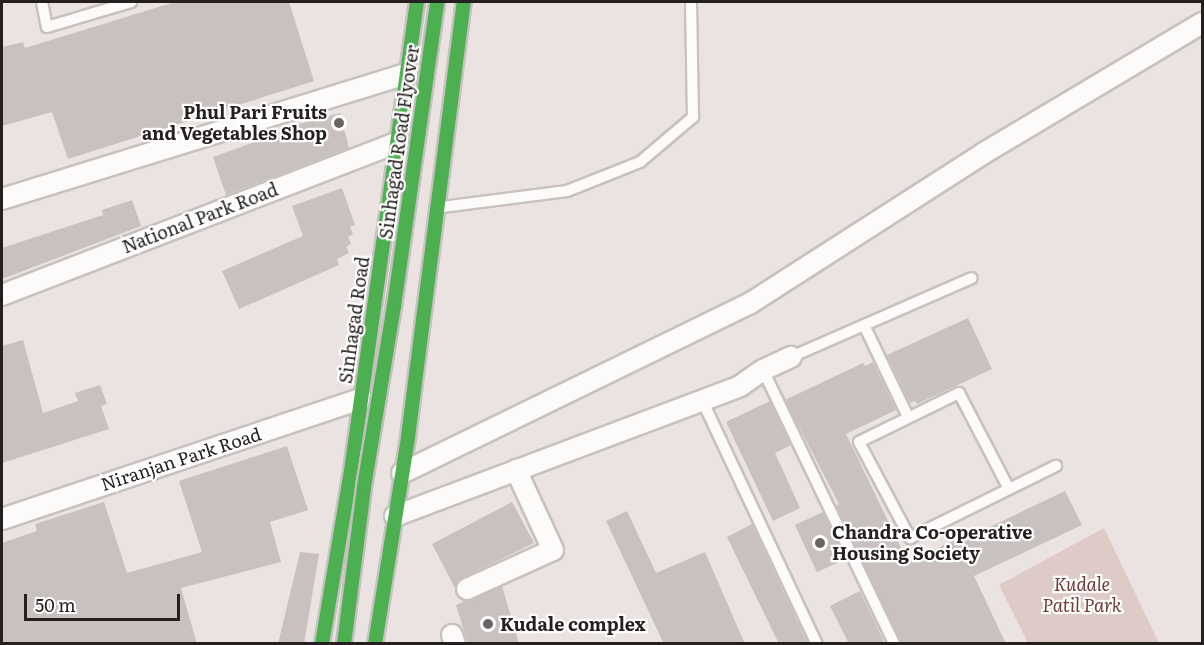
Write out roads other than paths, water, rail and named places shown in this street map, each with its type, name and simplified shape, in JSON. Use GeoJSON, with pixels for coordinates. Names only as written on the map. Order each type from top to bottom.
{"type":"FeatureCollection","features":[{"type":"Feature","properties":{"kind":"main road","name":"Sinhagad Road"},"geometry":{"type":"LineString","coordinates":[[322,644],[352,464],[417,2]]}},
{"type":"Feature","properties":{"kind":"main road","name":"Sinhagad Road Flyover"},"geometry":{"type":"LineString","coordinates":[[344,644],[364,487],[394,306],[437,2]]}},
{"type":"Feature","properties":{"kind":"main road","name":"Sinhagad Road Flyover"},"geometry":{"type":"LineString","coordinates":[[403,342],[418,219],[452,2]]}},
{"type":"Feature","properties":{"kind":"main road"},"geometry":{"type":"LineString","coordinates":[[375,644],[395,516],[392,471],[421,263],[438,207],[464,2]]}},
{"type":"Feature","properties":{"kind":"main road"},"geometry":{"type":"LineString","coordinates":[[380,257],[421,263]]}},
{"type":"Feature","properties":{"kind":"main road"},"geometry":{"type":"LineString","coordinates":[[352,464],[392,471]]}},
{"type":"Feature","properties":{"kind":"street"},"geometry":{"type":"LineString","coordinates":[[392,471],[749,304],[984,153],[1203,23]]}},
{"type":"Feature","properties":{"kind":"street"},"geometry":{"type":"LineString","coordinates":[[2,199],[407,74]]}},
{"type":"Feature","properties":{"kind":"street","name":"National Park Road"},"geometry":{"type":"LineString","coordinates":[[2,295],[398,142]]}},
{"type":"Feature","properties":{"kind":"street"},"geometry":{"type":"LineString","coordinates":[[395,516],[740,386],[763,370],[791,357]]}},
{"type":"Feature","properties":{"kind":"street","name":"Niranjan Park Road"},"geometry":{"type":"LineString","coordinates":[[2,519],[361,399]]}},
{"type":"Feature","properties":{"kind":"street"},"geometry":{"type":"LineString","coordinates":[[467,589],[553,550],[516,470]]}},
{"type":"Feature","properties":{"kind":"lane"},"geometry":{"type":"LineString","coordinates":[[42,2],[47,27],[131,2]]}},
{"type":"Feature","properties":{"kind":"lane"},"geometry":{"type":"LineString","coordinates":[[438,207],[567,191],[640,162],[693,117],[691,2]]}},
{"type":"Feature","properties":{"kind":"lane"},"geometry":{"type":"LineString","coordinates":[[791,357],[972,278]]}},
{"type":"Feature","properties":{"kind":"lane"},"geometry":{"type":"LineString","coordinates":[[864,325],[908,417]]}},
{"type":"Feature","properties":{"kind":"lane"},"geometry":{"type":"LineString","coordinates":[[763,370],[894,644]]}},
{"type":"Feature","properties":{"kind":"lane"},"geometry":{"type":"LineString","coordinates":[[1009,489],[958,393],[859,442],[910,538],[1056,466]]}},
{"type":"Feature","properties":{"kind":"lane"},"geometry":{"type":"LineString","coordinates":[[702,400],[817,644]]}},
{"type":"Feature","properties":{"kind":"place","name":"Phul Pari Fruits and Vegetables Shop"},"geometry":{"type":"Point","coordinates":[339,123]}},
{"type":"Feature","properties":{"kind":"place","name":"Chandra Co-operative Housing Society"},"geometry":{"type":"Point","coordinates":[820,543]}},
{"type":"Feature","properties":{"kind":"place","name":"Kudale complex"},"geometry":{"type":"Point","coordinates":[488,624]}},
{"type":"Feature","properties":{"kind":"park label","name":"Kudale Patil Park"},"geometry":{"type":"Point","coordinates":[1082,595]}}]}
